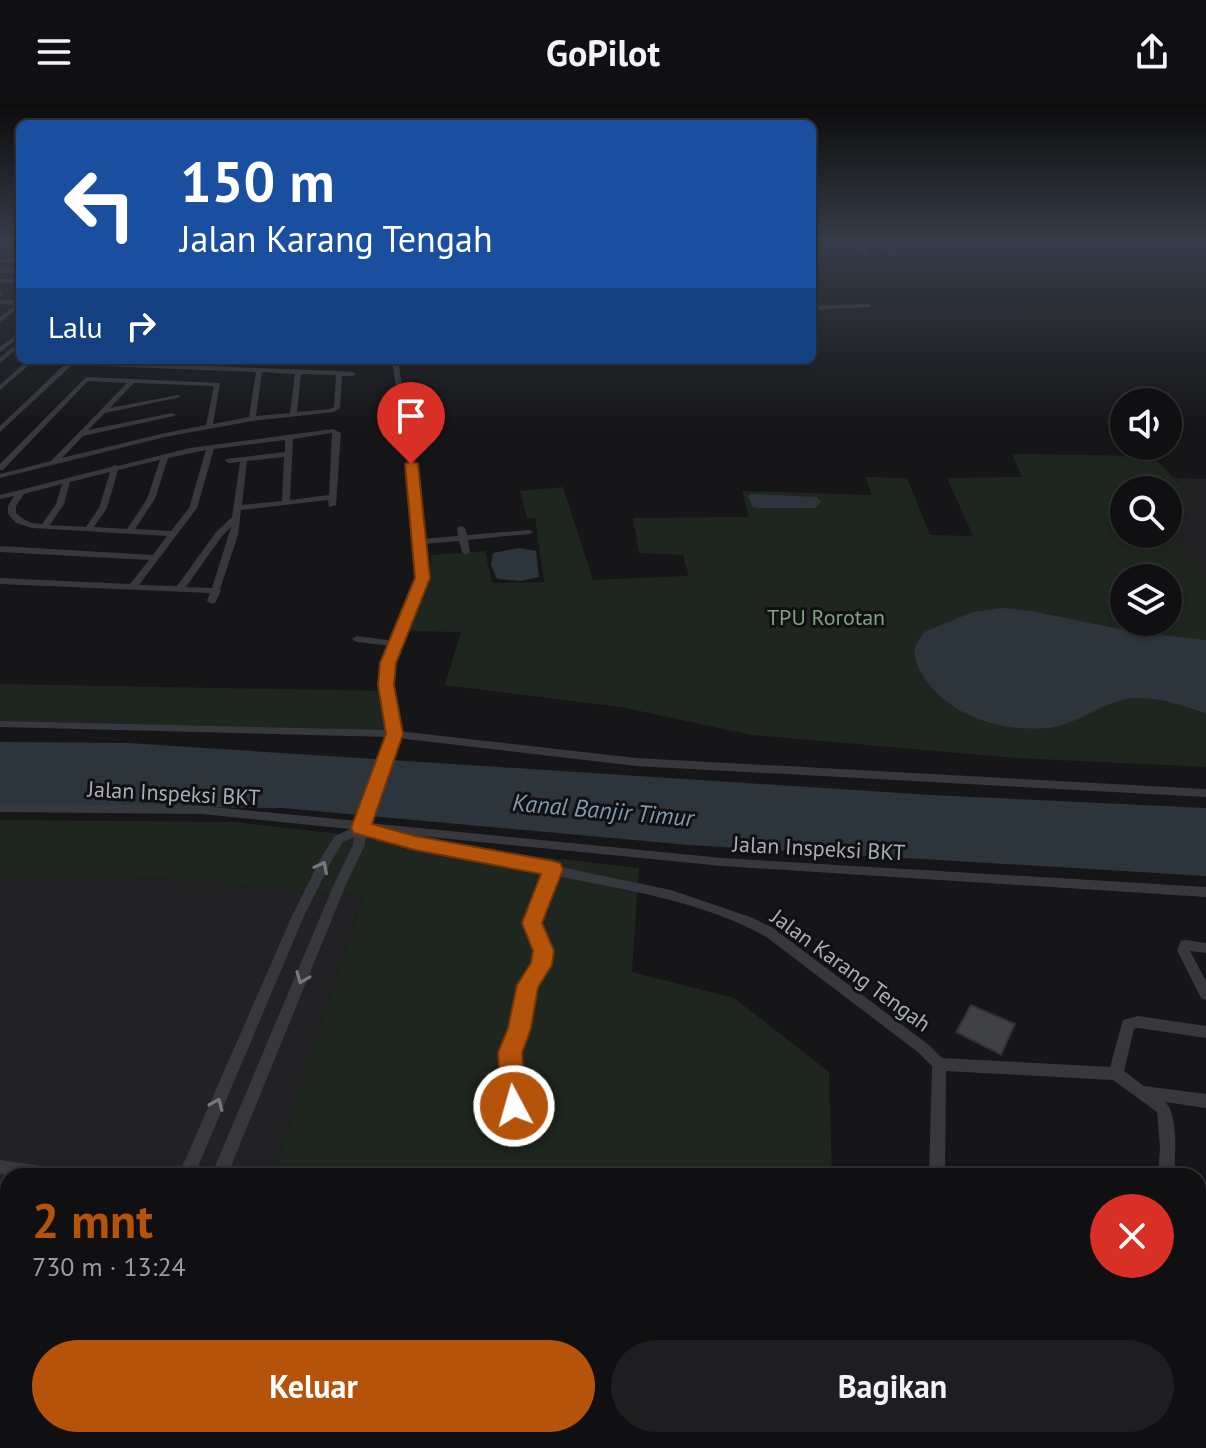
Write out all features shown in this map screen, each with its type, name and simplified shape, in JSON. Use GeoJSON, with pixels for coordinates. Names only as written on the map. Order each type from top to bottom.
{"type":"FeatureCollection","features":[{"type":"Feature","properties":{"kind":"street"},"geometry":{"type":"LineString","coordinates":[[816,308],[868,306]]}},
{"type":"Feature","properties":{"kind":"street"},"geometry":{"type":"LineString","coordinates":[[0,320],[16,307]]}},
{"type":"Feature","properties":{"kind":"street"},"geometry":{"type":"LineString","coordinates":[[0,350],[16,337]]}},
{"type":"Feature","properties":{"kind":"street"},"geometry":{"type":"LineString","coordinates":[[0,361],[16,347]]}},
{"type":"Feature","properties":{"kind":"street"},"geometry":{"type":"LineString","coordinates":[[0,378],[16,364]]}},
{"type":"Feature","properties":{"kind":"street"},"geometry":{"type":"LineString","coordinates":[[0,388],[27,364]]}},
{"type":"Feature","properties":{"kind":"street"},"geometry":{"type":"LineString","coordinates":[[0,430],[69,364]]}},
{"type":"Feature","properties":{"kind":"street"},"geometry":{"type":"LineString","coordinates":[[119,364],[353,374]]}},
{"type":"Feature","properties":{"kind":"street"},"geometry":{"type":"LineString","coordinates":[[222,1168],[329,909],[359,845],[363,822],[394,738],[386,679],[422,578],[420,542],[396,364]]}},
{"type":"Feature","properties":{"kind":"street"},"geometry":{"type":"LineString","coordinates":[[153,381],[168,365]]}},
{"type":"Feature","properties":{"kind":"street"},"geometry":{"type":"LineString","coordinates":[[252,419],[259,371]]}},
{"type":"Feature","properties":{"kind":"street"},"geometry":{"type":"LineString","coordinates":[[293,416],[298,372]]}},
{"type":"Feature","properties":{"kind":"street"},"geometry":{"type":"LineString","coordinates":[[0,476],[165,435],[252,419],[336,410],[339,373]]}},
{"type":"Feature","properties":{"kind":"street"},"geometry":{"type":"LineString","coordinates":[[0,468],[89,376],[229,385]]}},
{"type":"Feature","properties":{"kind":"street"},"geometry":{"type":"LineString","coordinates":[[53,462],[132,381]]}},
{"type":"Feature","properties":{"kind":"street"},"geometry":{"type":"LineString","coordinates":[[165,435],[183,383]]}},
{"type":"Feature","properties":{"kind":"street"},"geometry":{"type":"LineString","coordinates":[[209,427],[218,384]]}},
{"type":"Feature","properties":{"kind":"street"},"geometry":{"type":"LineString","coordinates":[[103,411],[178,397]]}},
{"type":"Feature","properties":{"kind":"street"},"geometry":{"type":"LineString","coordinates":[[81,434],[172,415]]}},
{"type":"Feature","properties":{"kind":"street"},"geometry":{"type":"LineString","coordinates":[[0,497],[165,455],[336,432],[332,501],[286,502],[238,512],[180,589]]}},
{"type":"Feature","properties":{"kind":"street"},"geometry":{"type":"LineString","coordinates":[[286,502],[289,436]]}},
{"type":"Feature","properties":{"kind":"street"},"geometry":{"type":"LineString","coordinates":[[133,587],[193,508],[211,447]]}},
{"type":"Feature","properties":{"kind":"street"},"geometry":{"type":"LineString","coordinates":[[229,461],[288,454]]}},
{"type":"Feature","properties":{"kind":"street"},"geometry":{"type":"LineString","coordinates":[[129,532],[151,499],[165,455]]}},
{"type":"Feature","properties":{"kind":"street"},"geometry":{"type":"LineString","coordinates":[[212,601],[238,512],[244,459]]}},
{"type":"Feature","properties":{"kind":"street"},"geometry":{"type":"LineString","coordinates":[[88,530],[103,508],[115,467]]}},
{"type":"Feature","properties":{"kind":"street"},"geometry":{"type":"LineString","coordinates":[[44,528],[60,504],[67,480]]}},
{"type":"Feature","properties":{"kind":"street"},"geometry":{"type":"LineString","coordinates":[[20,493],[12,506],[12,514],[19,521],[44,528],[174,534]]}},
{"type":"Feature","properties":{"kind":"street"},"geometry":{"type":"LineString","coordinates":[[461,528],[466,552]]}},
{"type":"Feature","properties":{"kind":"street"},"geometry":{"type":"LineString","coordinates":[[420,542],[529,532]]}},
{"type":"Feature","properties":{"kind":"street"},"geometry":{"type":"LineString","coordinates":[[0,549],[155,558]]}},
{"type":"Feature","properties":{"kind":"street"},"geometry":{"type":"LineString","coordinates":[[0,581],[217,591]]}},
{"type":"Feature","properties":{"kind":"street"},"geometry":{"type":"LineString","coordinates":[[357,639],[396,644]]}},
{"type":"Feature","properties":{"kind":"street"},"geometry":{"type":"LineString","coordinates":[[0,724],[394,738],[636,762],[1206,793]]}},
{"type":"Feature","properties":{"kind":"street","name":"Jalan Inspeksi BKT"},"geometry":{"type":"LineString","coordinates":[[0,808],[202,810],[363,822],[722,862],[1206,892]]}},
{"type":"Feature","properties":{"kind":"street"},"geometry":{"type":"LineString","coordinates":[[189,1168],[298,916],[328,856],[339,839],[363,822]]}},
{"type":"Feature","properties":{"kind":"street","name":"Jalan Karang Tengah"},"geometry":{"type":"LineString","coordinates":[[363,822],[415,843],[671,895],[760,927],[931,1054],[939,1064]]}},
{"type":"Feature","properties":{"kind":"street"},"geometry":{"type":"LineString","coordinates":[[517,1114],[510,1077],[510,1053],[528,985],[541,965],[543,951],[532,923],[551,873]]}},
{"type":"Feature","properties":{"kind":"street"},"geometry":{"type":"LineString","coordinates":[[1206,948],[1186,945],[1183,950],[1206,994]]}},
{"type":"Feature","properties":{"kind":"street"},"geometry":{"type":"LineString","coordinates":[[1116,1074],[1128,1024],[1138,1022],[1206,1032]]}},
{"type":"Feature","properties":{"kind":"street"},"geometry":{"type":"LineString","coordinates":[[937,1168],[939,1064],[1116,1074],[1144,1092],[1166,1113],[1166,1168]]}},
{"type":"Feature","properties":{"kind":"street"},"geometry":{"type":"LineString","coordinates":[[1144,1092],[1206,1101]]}},
{"type":"Feature","properties":{"kind":"shaded area"},"geometry":{"type":"Polygon","coordinates":[[[1182,478],[1206,479],[1206,580],[1182,545],[1182,478]]]}},
{"type":"Feature","properties":{"kind":"shaded area"},"geometry":{"type":"Polygon","coordinates":[[[124,876],[363,897],[275,1168],[0,1168],[0,877],[124,876]]]}},
{"type":"Feature","properties":{"kind":"green space","name":"TPU Rorotan"},"geometry":{"type":"Polygon","coordinates":[[[1012,454],[1110,455],[1110,460],[1157,460],[1172,476],[1110,476],[1110,548],[1182,548],[1182,545],[1206,580],[1206,767],[1016,758],[752,735],[621,707],[445,685],[461,632],[408,631],[430,575],[431,555],[485,551],[492,583],[544,582],[535,518],[527,518],[520,491],[563,487],[593,580],[689,576],[683,555],[639,553],[633,518],[749,517],[742,491],[872,495],[865,477],[907,478],[930,535],[973,536],[947,478],[1022,477],[1012,454]]]}},
{"type":"Feature","properties":{"kind":"green space","name":"TPU Rorotan"},"geometry":{"type":"Polygon","coordinates":[[[1182,487],[1191,497],[1189,503],[1182,503],[1182,487]]]}},
{"type":"Feature","properties":{"kind":"green space"},"geometry":{"type":"Polygon","coordinates":[[[0,684],[387,691],[394,734],[0,724],[0,684]]]}},
{"type":"Feature","properties":{"kind":"green space"},"geometry":{"type":"Polygon","coordinates":[[[0,820],[235,822],[639,868],[632,972],[734,998],[829,1072],[832,1168],[275,1168],[363,897],[124,876],[0,877],[0,820]]]}},
{"type":"Feature","properties":{"kind":"water"},"geometry":{"type":"Polygon","coordinates":[[[748,496],[817,497],[821,502],[815,508],[758,508],[753,507],[748,496]]]}},
{"type":"Feature","properties":{"kind":"water"},"geometry":{"type":"Polygon","coordinates":[[[519,548],[536,551],[539,577],[521,581],[497,579],[491,565],[493,553],[519,548]]]}},
{"type":"Feature","properties":{"kind":"water"},"geometry":{"type":"Polygon","coordinates":[[[1003,608],[1031,611],[1110,627],[1110,636],[1170,636],[1206,640],[1206,713],[1165,701],[1133,698],[1048,728],[1013,727],[978,719],[934,691],[918,667],[915,652],[924,632],[973,612],[1003,608]]]}},
{"type":"Feature","properties":{"kind":"water","name":"Kanal Banjir Timur"},"geometry":{"type":"Polygon","coordinates":[[[0,742],[128,743],[931,795],[1206,808],[1206,876],[689,845],[283,808],[0,805],[0,742]]]}},
{"type":"Feature","properties":{"kind":"building"},"geometry":{"type":"Polygon","coordinates":[[[971,1005],[1015,1024],[1001,1055],[956,1032],[971,1005]]]}},
{"type":"Feature","properties":{"kind":"route"},"geometry":{"type":"LineString","coordinates":[[411,464],[422,578],[388,663],[386,685],[393,716],[393,741],[361,828],[396,839],[553,869],[532,923],[543,951],[541,965],[528,985],[510,1053],[514,1106]]}}]}
